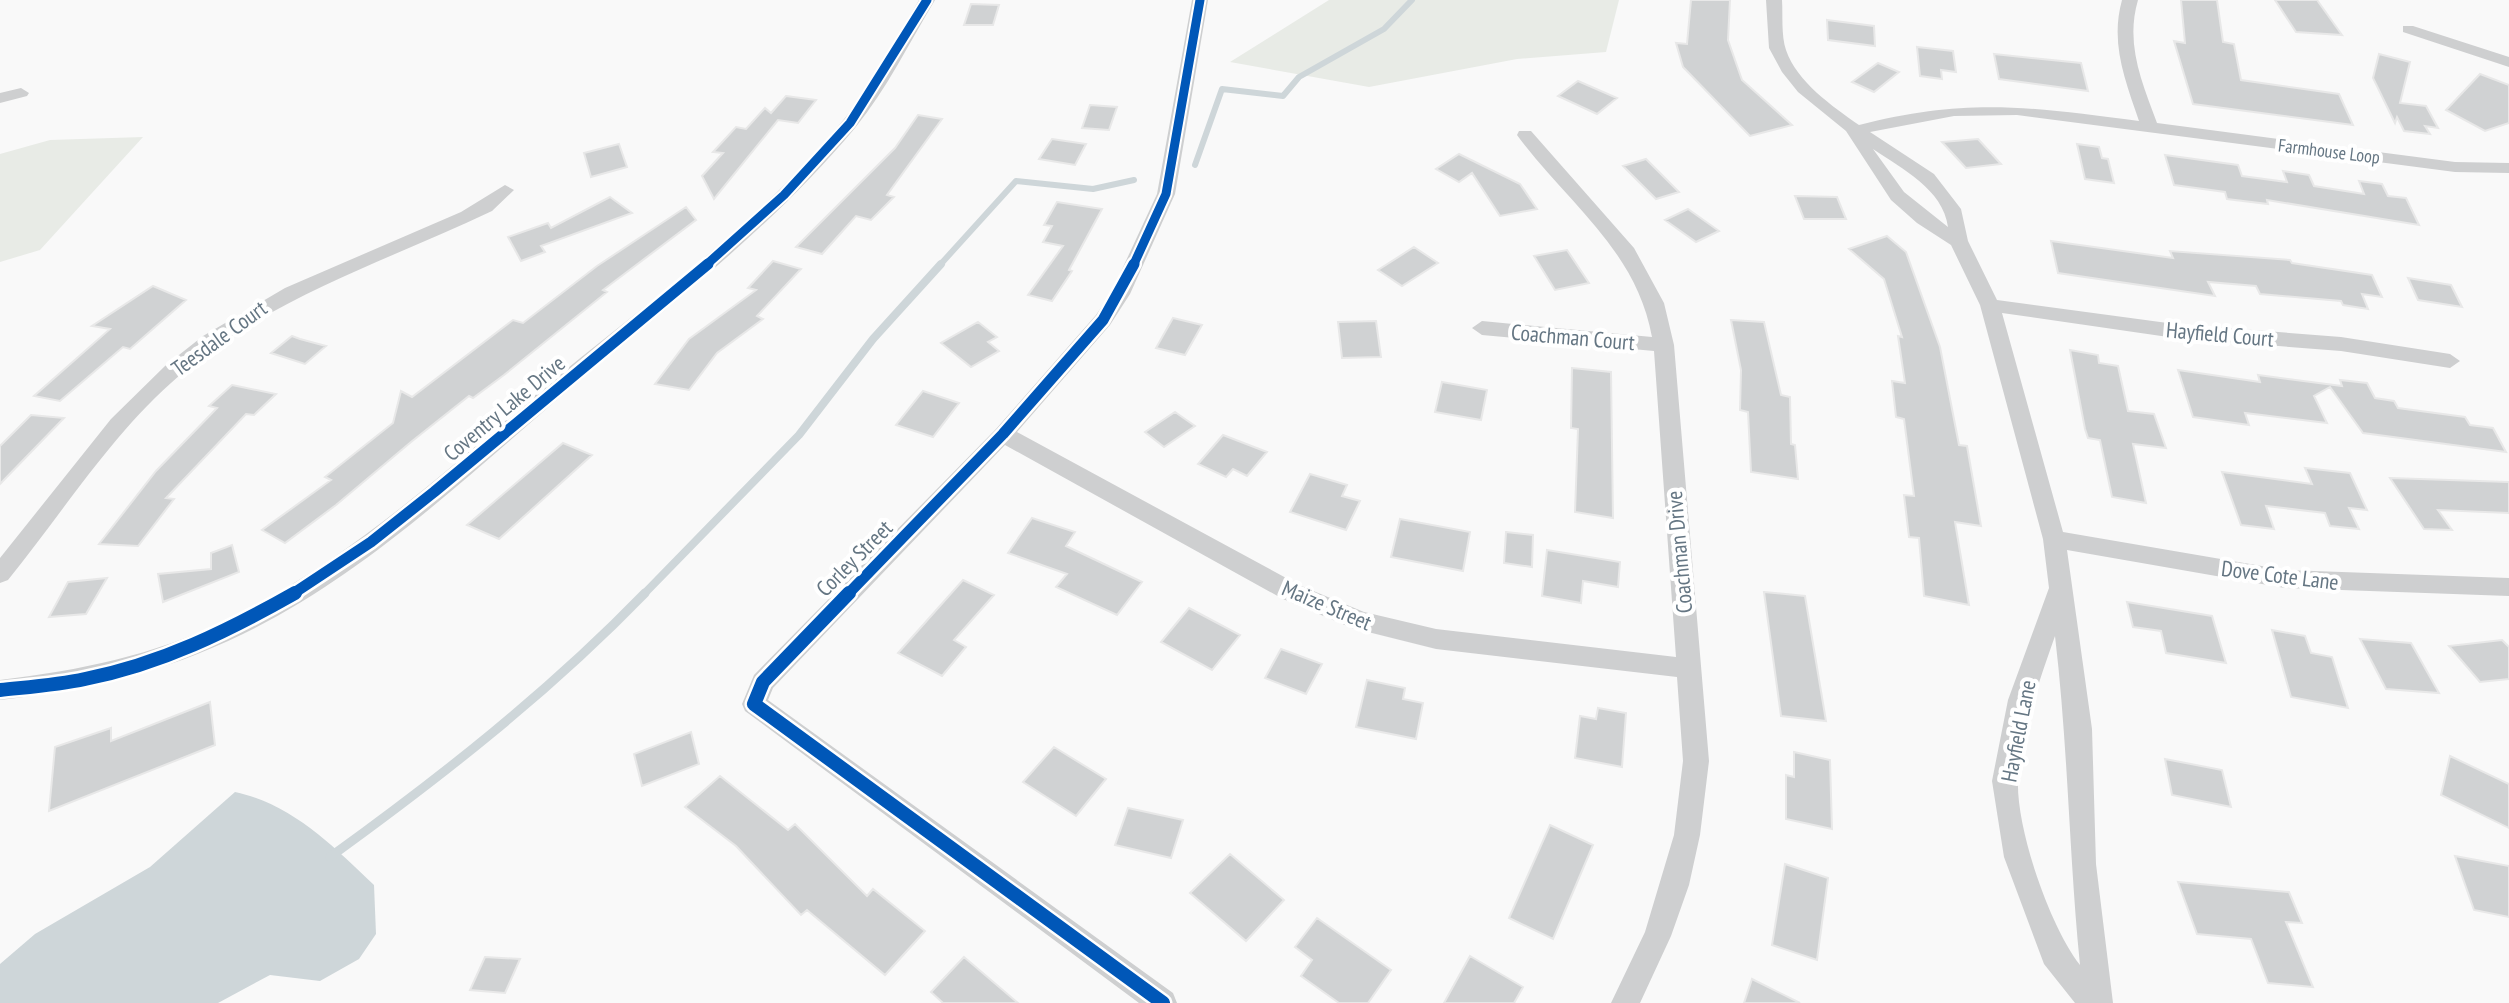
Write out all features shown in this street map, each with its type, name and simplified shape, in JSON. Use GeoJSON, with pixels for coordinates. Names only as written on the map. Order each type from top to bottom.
{"type":"FeatureCollection","features":[{"type":"Feature","properties":{"kind":"street","name":"Coventry Lake Drive"},"geometry":{"type":"LineString","coordinates":[[0,690],[79,682],[169,657],[227,632],[356,556],[786,194],[852,119],[927,0]]}},
{"type":"Feature","properties":{"kind":"street","name":"Corley Street"},"geometry":{"type":"LineString","coordinates":[[1163,1003],[754,704],[763,682],[789,652],[1003,434],[1103,320],[1157,218],[1180,127],[1200,0]]}},
{"type":"Feature","properties":{"kind":"street","name":"Hayfield Lane"},"geometry":{"type":"LineString","coordinates":[[1774,0],[1777,48],[1788,69],[1804,89],[1854,131],[1928,178],[1955,213],[1959,241],[1990,305],[2054,539],[2079,729],[2083,864],[2096,1003]]}},
{"type":"Feature","properties":{"kind":"street"},"geometry":{"type":"LineString","coordinates":[[2130,0],[2125,14],[2124,49],[2150,128]]}},
{"type":"Feature","properties":{"kind":"street"},"geometry":{"type":"LineString","coordinates":[[2408,29],[2509,62]]}},
{"type":"Feature","properties":{"kind":"street"},"geometry":{"type":"LineString","coordinates":[[0,98],[21,93]]}},
{"type":"Feature","properties":{"kind":"street","name":"Farmhouse Loop"},"geometry":{"type":"LineString","coordinates":[[1854,131],[1924,112],[1965,108],[2455,167],[2509,168]]}},
{"type":"Feature","properties":{"kind":"street","name":"Hayfield Lane"},"geometry":{"type":"LineString","coordinates":[[1854,131],[1885,185],[1921,220],[1959,241]]}},
{"type":"Feature","properties":{"kind":"street","name":"Coachman Drive"},"geometry":{"type":"LineString","coordinates":[[1525,135],[1614,236],[1641,273],[1654,300],[1664,345],[1696,761],[1687,835],[1675,885],[1657,936],[1625,1003]]}},
{"type":"Feature","properties":{"kind":"street","name":"Teesdale Court"},"geometry":{"type":"LineString","coordinates":[[0,574],[107,438],[151,390],[186,360],[280,295],[343,265],[467,216],[486,207],[505,190]]}},
{"type":"Feature","properties":{"kind":"street","name":"Hayfield Court"},"geometry":{"type":"LineString","coordinates":[[1990,305],[2175,331],[2341,344],[2450,361]]}},
{"type":"Feature","properties":{"kind":"street","name":"Coachman Court"},"geometry":{"type":"LineString","coordinates":[[1482,328],[1664,345]]}},
{"type":"Feature","properties":{"kind":"street","name":"Maize Street"},"geometry":{"type":"LineString","coordinates":[[1003,434],[1291,592],[1360,621],[1436,639],[1687,668]]}},
{"type":"Feature","properties":{"kind":"street","name":"Dove Cote Lane"},"geometry":{"type":"LineString","coordinates":[[2054,539],[2285,579],[2509,587]]}},
{"type":"Feature","properties":{"kind":"street","name":"Hayfield Lane"},"geometry":{"type":"LineString","coordinates":[[2061,586],[2020,700],[2005,781],[2017,857],[2054,954],[2096,1003]]}},
{"type":"Feature","properties":{"kind":"shaded area"},"geometry":{"type":"Polygon","coordinates":[[[1329,0],[1619,0],[1606,52],[1517,59],[1369,87],[1230,62],[1329,0]]]}},
{"type":"Feature","properties":{"kind":"shaded area"},"geometry":{"type":"Polygon","coordinates":[[[143,137],[40,250],[0,262],[0,154],[50,140],[143,137]]]}},
{"type":"Feature","properties":{"kind":"shaded area"},"geometry":{"type":"Polygon","coordinates":[[[235,792],[256,798],[293,816],[374,885],[376,934],[359,959],[320,981],[270,975],[218,1003],[0,1003],[0,964],[35,934],[150,867],[235,792]]]}},
{"type":"Feature","properties":{"kind":"building"},"geometry":{"type":"Polygon","coordinates":[[[1691,0],[1730,0],[1728,40],[1742,80],[1792,125],[1750,136],[1683,67],[1676,43],[1687,44],[1691,0]]]}},
{"type":"Feature","properties":{"kind":"building"},"geometry":{"type":"Polygon","coordinates":[[[2181,0],[2217,0],[2223,42],[2234,44],[2241,80],[2339,94],[2353,125],[2193,104],[2174,41],[2185,43],[2181,0]]]}},
{"type":"Feature","properties":{"kind":"building"},"geometry":{"type":"Polygon","coordinates":[[[2275,0],[2317,0],[2342,35],[2296,32],[2275,0]]]}},
{"type":"Feature","properties":{"kind":"building"},"geometry":{"type":"Polygon","coordinates":[[[971,4],[999,5],[993,25],[964,25],[971,4]]]}},
{"type":"Feature","properties":{"kind":"building"},"geometry":{"type":"Polygon","coordinates":[[[1827,20],[1874,26],[1875,46],[1828,40],[1827,20]]]}},
{"type":"Feature","properties":{"kind":"building"},"geometry":{"type":"Polygon","coordinates":[[[1917,47],[1953,51],[1956,72],[1941,70],[1942,79],[1920,76],[1917,47]]]}},
{"type":"Feature","properties":{"kind":"building"},"geometry":{"type":"Polygon","coordinates":[[[1994,54],[2081,63],[2088,91],[1999,79],[1994,54]]]}},
{"type":"Feature","properties":{"kind":"building"},"geometry":{"type":"Polygon","coordinates":[[[2379,54],[2410,62],[2400,103],[2426,106],[2438,128],[2425,126],[2430,134],[2404,131],[2397,117],[2395,123],[2373,78],[2379,54]]]}},
{"type":"Feature","properties":{"kind":"building"},"geometry":{"type":"Polygon","coordinates":[[[1878,63],[1899,72],[1874,92],[1852,82],[1878,63]]]}},
{"type":"Feature","properties":{"kind":"building"},"geometry":{"type":"Polygon","coordinates":[[[2480,74],[2509,85],[2509,123],[2485,131],[2446,110],[2480,74]]]}},
{"type":"Feature","properties":{"kind":"building"},"geometry":{"type":"Polygon","coordinates":[[[1578,81],[1617,98],[1597,114],[1558,96],[1578,81]]]}},
{"type":"Feature","properties":{"kind":"building"},"geometry":{"type":"Polygon","coordinates":[[[786,96],[816,100],[798,123],[778,120],[714,199],[702,176],[723,153],[713,152],[736,127],[746,129],[765,108],[771,113],[786,96]]]}},
{"type":"Feature","properties":{"kind":"building"},"geometry":{"type":"Polygon","coordinates":[[[1090,105],[1117,107],[1109,130],[1082,128],[1090,105]]]}},
{"type":"Feature","properties":{"kind":"building"},"geometry":{"type":"Polygon","coordinates":[[[918,115],[942,119],[887,195],[894,197],[871,220],[856,216],[822,254],[796,247],[895,148],[918,115]]]}},
{"type":"Feature","properties":{"kind":"building"},"geometry":{"type":"Polygon","coordinates":[[[1052,139],[1086,144],[1075,165],[1039,159],[1052,139]]]}},
{"type":"Feature","properties":{"kind":"building"},"geometry":{"type":"Polygon","coordinates":[[[1978,139],[2001,164],[1966,168],[1942,142],[1978,139]]]}},
{"type":"Feature","properties":{"kind":"building"},"geometry":{"type":"Polygon","coordinates":[[[619,144],[627,167],[591,177],[584,153],[619,144]]]}},
{"type":"Feature","properties":{"kind":"building"},"geometry":{"type":"Polygon","coordinates":[[[2077,144],[2099,147],[2102,158],[2108,159],[2114,183],[2085,179],[2077,144]]]}},
{"type":"Feature","properties":{"kind":"building"},"geometry":{"type":"Polygon","coordinates":[[[1459,154],[1520,184],[1537,209],[1500,216],[1472,173],[1459,182],[1436,169],[1459,154]]]}},
{"type":"Feature","properties":{"kind":"building"},"geometry":{"type":"Polygon","coordinates":[[[2165,155],[2238,165],[2242,176],[2287,182],[2283,171],[2309,175],[2314,186],[2364,194],[2359,181],[2382,184],[2388,196],[2406,198],[2419,225],[2267,200],[2268,204],[2227,199],[2225,192],[2174,185],[2165,155]]]}},
{"type":"Feature","properties":{"kind":"building"},"geometry":{"type":"Polygon","coordinates":[[[1646,159],[1679,192],[1656,199],[1623,166],[1646,159]]]}},
{"type":"Feature","properties":{"kind":"building"},"geometry":{"type":"Polygon","coordinates":[[[1795,196],[1837,197],[1846,219],[1804,219],[1795,196]]]}},
{"type":"Feature","properties":{"kind":"building"},"geometry":{"type":"Polygon","coordinates":[[[610,197],[632,213],[541,246],[545,252],[521,261],[508,237],[548,223],[551,228],[610,197]]]}},
{"type":"Feature","properties":{"kind":"building"},"geometry":{"type":"Polygon","coordinates":[[[1057,202],[1102,209],[1069,270],[1072,271],[1052,301],[1028,295],[1063,246],[1043,242],[1052,226],[1044,225],[1057,202]]]}},
{"type":"Feature","properties":{"kind":"building"},"geometry":{"type":"Polygon","coordinates":[[[686,207],[696,220],[603,290],[607,292],[504,375],[473,398],[469,396],[336,505],[285,543],[262,530],[331,480],[325,477],[393,423],[401,391],[412,397],[513,320],[523,323],[597,266],[686,207]]]}},
{"type":"Feature","properties":{"kind":"building"},"geometry":{"type":"Polygon","coordinates":[[[1688,209],[1719,231],[1696,242],[1665,220],[1688,209]]]}},
{"type":"Feature","properties":{"kind":"building"},"geometry":{"type":"Polygon","coordinates":[[[1887,236],[1906,252],[1940,347],[1959,445],[1967,446],[1981,526],[1955,522],[1969,605],[1924,596],[1919,538],[1909,537],[1904,495],[1914,496],[1904,419],[1896,417],[1892,381],[1905,383],[1898,336],[1902,337],[1884,279],[1849,249],[1887,236]]]}},
{"type":"Feature","properties":{"kind":"building"},"geometry":{"type":"Polygon","coordinates":[[[2051,241],[2173,258],[2170,251],[2290,260],[2292,263],[2372,275],[2382,297],[2362,294],[2368,309],[2343,305],[2341,301],[2260,294],[2256,286],[2208,282],[2215,296],[2058,273],[2051,241]]]}},
{"type":"Feature","properties":{"kind":"building"},"geometry":{"type":"Polygon","coordinates":[[[1414,247],[1438,263],[1402,286],[1378,270],[1414,247]]]}},
{"type":"Feature","properties":{"kind":"building"},"geometry":{"type":"Polygon","coordinates":[[[1567,250],[1589,283],[1555,290],[1534,256],[1567,250]]]}},
{"type":"Feature","properties":{"kind":"building"},"geometry":{"type":"Polygon","coordinates":[[[773,261],[801,269],[757,316],[763,319],[717,353],[689,390],[655,384],[689,339],[756,290],[748,288],[773,261]]]}},
{"type":"Feature","properties":{"kind":"building"},"geometry":{"type":"Polygon","coordinates":[[[2408,278],[2451,285],[2462,307],[2418,300],[2408,278]]]}},
{"type":"Feature","properties":{"kind":"building"},"geometry":{"type":"Polygon","coordinates":[[[153,286],[186,300],[130,349],[123,347],[60,401],[34,396],[110,329],[92,326],[153,286]]]}},
{"type":"Feature","properties":{"kind":"building"},"geometry":{"type":"Polygon","coordinates":[[[1173,318],[1202,325],[1185,355],[1156,348],[1173,318]]]}},
{"type":"Feature","properties":{"kind":"building"},"geometry":{"type":"Polygon","coordinates":[[[1731,320],[1764,322],[1781,395],[1790,397],[1791,444],[1795,445],[1798,479],[1751,472],[1748,412],[1740,410],[1741,370],[1731,320]]]}},
{"type":"Feature","properties":{"kind":"building"},"geometry":{"type":"Polygon","coordinates":[[[1376,321],[1381,357],[1342,358],[1338,322],[1376,321]]]}},
{"type":"Feature","properties":{"kind":"building"},"geometry":{"type":"Polygon","coordinates":[[[978,322],[997,337],[988,342],[999,351],[971,367],[941,343],[978,322]]]}},
{"type":"Feature","properties":{"kind":"building"},"geometry":{"type":"Polygon","coordinates":[[[292,336],[326,346],[305,364],[271,353],[292,336]]]}},
{"type":"Feature","properties":{"kind":"building"},"geometry":{"type":"Polygon","coordinates":[[[2070,350],[2098,355],[2099,363],[2118,366],[2128,411],[2154,414],[2166,448],[2133,444],[2146,503],[2112,497],[2100,440],[2088,438],[2085,429],[2070,350]]]}},
{"type":"Feature","properties":{"kind":"building"},"geometry":{"type":"Polygon","coordinates":[[[1572,368],[1611,372],[1613,518],[1575,512],[1578,429],[1571,428],[1572,368]]]}},
{"type":"Feature","properties":{"kind":"building"},"geometry":{"type":"Polygon","coordinates":[[[2178,370],[2260,382],[2258,375],[2342,386],[2340,380],[2367,383],[2375,398],[2394,401],[2398,408],[2465,417],[2470,425],[2493,428],[2506,452],[2363,433],[2330,387],[2314,396],[2327,423],[2245,413],[2249,425],[2193,417],[2178,370]]]}},
{"type":"Feature","properties":{"kind":"building"},"geometry":{"type":"Polygon","coordinates":[[[1442,382],[1487,390],[1481,420],[1435,412],[1442,382]]]}},
{"type":"Feature","properties":{"kind":"building"},"geometry":{"type":"Polygon","coordinates":[[[232,385],[276,394],[254,415],[246,414],[166,498],[174,499],[138,546],[99,544],[156,471],[217,408],[209,406],[232,385]]]}},
{"type":"Feature","properties":{"kind":"building"},"geometry":{"type":"Polygon","coordinates":[[[923,391],[959,403],[933,437],[896,425],[923,391]]]}},
{"type":"Feature","properties":{"kind":"building"},"geometry":{"type":"Polygon","coordinates":[[[1175,412],[1195,426],[1164,447],[1145,432],[1175,412]]]}},
{"type":"Feature","properties":{"kind":"building"},"geometry":{"type":"Polygon","coordinates":[[[31,415],[64,418],[0,484],[0,446],[31,415]]]}},
{"type":"Feature","properties":{"kind":"building"},"geometry":{"type":"Polygon","coordinates":[[[1223,435],[1267,452],[1247,476],[1233,469],[1226,477],[1198,464],[1223,435]]]}},
{"type":"Feature","properties":{"kind":"building"},"geometry":{"type":"Polygon","coordinates":[[[563,443],[592,455],[499,539],[467,525],[563,443]]]}},
{"type":"Feature","properties":{"kind":"building"},"geometry":{"type":"Polygon","coordinates":[[[2305,468],[2350,473],[2367,510],[2349,508],[2359,529],[2330,526],[2325,513],[2266,506],[2274,529],[2241,525],[2222,472],[2312,484],[2305,468]]]}},
{"type":"Feature","properties":{"kind":"building"},"geometry":{"type":"Polygon","coordinates":[[[1310,474],[1347,485],[1342,496],[1360,501],[1346,530],[1290,512],[1310,474]]]}},
{"type":"Feature","properties":{"kind":"building"},"geometry":{"type":"Polygon","coordinates":[[[2390,478],[2509,482],[2509,513],[2438,510],[2452,530],[2424,529],[2390,478]]]}},
{"type":"Feature","properties":{"kind":"building"},"geometry":{"type":"Polygon","coordinates":[[[1032,518],[1075,532],[1066,546],[1142,582],[1117,615],[1056,587],[1067,574],[1008,553],[1032,518]]]}},
{"type":"Feature","properties":{"kind":"building"},"geometry":{"type":"Polygon","coordinates":[[[1400,519],[1470,532],[1463,571],[1391,557],[1400,519]]]}},
{"type":"Feature","properties":{"kind":"building"},"geometry":{"type":"Polygon","coordinates":[[[1506,532],[1533,535],[1532,567],[1504,563],[1506,532]]]}},
{"type":"Feature","properties":{"kind":"building"},"geometry":{"type":"Polygon","coordinates":[[[232,545],[239,572],[163,602],[158,574],[211,569],[211,553],[232,545]]]}},
{"type":"Feature","properties":{"kind":"building"},"geometry":{"type":"Polygon","coordinates":[[[1547,550],[1620,562],[1618,587],[1583,581],[1581,603],[1542,596],[1547,550]]]}},
{"type":"Feature","properties":{"kind":"building"},"geometry":{"type":"Polygon","coordinates":[[[107,578],[86,614],[49,617],[68,582],[107,578]]]}},
{"type":"Feature","properties":{"kind":"building"},"geometry":{"type":"Polygon","coordinates":[[[963,580],[994,595],[954,640],[966,647],[942,676],[898,653],[963,580]]]}},
{"type":"Feature","properties":{"kind":"building"},"geometry":{"type":"Polygon","coordinates":[[[1764,592],[1805,596],[1826,721],[1781,716],[1764,592]]]}},
{"type":"Feature","properties":{"kind":"building"},"geometry":{"type":"Polygon","coordinates":[[[2127,602],[2212,616],[2226,663],[2166,653],[2161,631],[2133,627],[2127,602]]]}},
{"type":"Feature","properties":{"kind":"building"},"geometry":{"type":"Polygon","coordinates":[[[1189,608],[1240,635],[1212,670],[1161,642],[1189,608]]]}},
{"type":"Feature","properties":{"kind":"building"},"geometry":{"type":"Polygon","coordinates":[[[2272,630],[2305,636],[2311,653],[2332,657],[2348,708],[2291,697],[2272,630]]]}},
{"type":"Feature","properties":{"kind":"building"},"geometry":{"type":"Polygon","coordinates":[[[2360,639],[2411,643],[2439,693],[2386,689],[2360,639]]]}},
{"type":"Feature","properties":{"kind":"building"},"geometry":{"type":"Polygon","coordinates":[[[2502,640],[2509,647],[2509,679],[2480,682],[2449,646],[2502,640]]]}},
{"type":"Feature","properties":{"kind":"building"},"geometry":{"type":"Polygon","coordinates":[[[1281,649],[1322,664],[1306,694],[1265,678],[1281,649]]]}},
{"type":"Feature","properties":{"kind":"building"},"geometry":{"type":"Polygon","coordinates":[[[1367,680],[1405,688],[1403,699],[1423,703],[1416,739],[1356,727],[1367,680]]]}},
{"type":"Feature","properties":{"kind":"building"},"geometry":{"type":"Polygon","coordinates":[[[210,702],[215,745],[49,811],[55,747],[111,728],[111,741],[210,702]]]}},
{"type":"Feature","properties":{"kind":"building"},"geometry":{"type":"Polygon","coordinates":[[[1598,708],[1626,713],[1622,767],[1575,758],[1580,716],[1596,719],[1598,708]]]}},
{"type":"Feature","properties":{"kind":"building"},"geometry":{"type":"Polygon","coordinates":[[[691,732],[699,764],[642,786],[634,754],[691,732]]]}},
{"type":"Feature","properties":{"kind":"building"},"geometry":{"type":"Polygon","coordinates":[[[1054,747],[1106,779],[1076,816],[1023,782],[1054,747]]]}},
{"type":"Feature","properties":{"kind":"building"},"geometry":{"type":"Polygon","coordinates":[[[1794,752],[1830,760],[1832,829],[1786,819],[1786,775],[1794,777],[1794,752]]]}},
{"type":"Feature","properties":{"kind":"building"},"geometry":{"type":"Polygon","coordinates":[[[2450,756],[2509,784],[2509,828],[2441,795],[2450,756]]]}},
{"type":"Feature","properties":{"kind":"building"},"geometry":{"type":"Polygon","coordinates":[[[2165,759],[2222,770],[2231,807],[2172,795],[2165,759]]]}},
{"type":"Feature","properties":{"kind":"building"},"geometry":{"type":"Polygon","coordinates":[[[720,776],[788,830],[795,824],[867,896],[873,889],[925,931],[885,975],[807,910],[801,915],[736,846],[685,807],[720,776]]]}},
{"type":"Feature","properties":{"kind":"building"},"geometry":{"type":"Polygon","coordinates":[[[1128,808],[1183,820],[1171,858],[1115,845],[1128,808]]]}},
{"type":"Feature","properties":{"kind":"building"},"geometry":{"type":"Polygon","coordinates":[[[1550,825],[1593,845],[1553,939],[1509,918],[1550,825]]]}},
{"type":"Feature","properties":{"kind":"building"},"geometry":{"type":"Polygon","coordinates":[[[1230,854],[1284,900],[1246,941],[1190,893],[1230,854]]]}},
{"type":"Feature","properties":{"kind":"building"},"geometry":{"type":"Polygon","coordinates":[[[2455,856],[2509,866],[2509,917],[2474,910],[2455,856]]]}},
{"type":"Feature","properties":{"kind":"building"},"geometry":{"type":"Polygon","coordinates":[[[1785,864],[1828,878],[1817,960],[1772,945],[1785,864]]]}},
{"type":"Feature","properties":{"kind":"building"},"geometry":{"type":"Polygon","coordinates":[[[2178,882],[2289,892],[2302,923],[2286,922],[2313,987],[2268,983],[2251,939],[2197,934],[2178,882]]]}},
{"type":"Feature","properties":{"kind":"building"},"geometry":{"type":"Polygon","coordinates":[[[1317,918],[1391,970],[1368,1003],[1339,1003],[1301,976],[1312,960],[1295,947],[1317,918]]]}},
{"type":"Feature","properties":{"kind":"building"},"geometry":{"type":"Polygon","coordinates":[[[1470,956],[1523,987],[1514,1003],[1444,1003],[1470,956]]]}},
{"type":"Feature","properties":{"kind":"building"},"geometry":{"type":"Polygon","coordinates":[[[485,957],[520,959],[505,993],[470,990],[485,957]]]}},
{"type":"Feature","properties":{"kind":"building"},"geometry":{"type":"Polygon","coordinates":[[[964,957],[1018,1003],[943,1003],[931,992],[964,957]]]}},
{"type":"Feature","properties":{"kind":"building"},"geometry":{"type":"Polygon","coordinates":[[[1752,979],[1800,1003],[1744,1003],[1752,979]]]}},
{"type":"Feature","properties":{"kind":"waterway"},"geometry":{"type":"LineString","coordinates":[[1195,165],[1222,89],[1283,96],[1299,77],[1384,29],[1412,0]]}},
{"type":"Feature","properties":{"kind":"waterway"},"geometry":{"type":"LineString","coordinates":[[939,266],[1016,181],[1093,189],[1134,180]]}},
{"type":"Feature","properties":{"kind":"waterway"},"geometry":{"type":"LineString","coordinates":[[644,594],[799,435],[873,339],[941,264]]}},
{"type":"Feature","properties":{"kind":"waterway"},"geometry":{"type":"LineString","coordinates":[[330,857],[494,732],[571,665],[644,594]]}},
{"type":"Feature","properties":{"kind":"cycle path"},"geometry":{"type":"LineString","coordinates":[[0,690],[85,680],[163,658],[236,627],[305,588],[371,542],[674,293],[784,195],[861,109],[927,0]]}},
{"type":"Feature","properties":{"kind":"cycle path"},"geometry":{"type":"LineString","coordinates":[[1163,1003],[754,704],[763,682],[1003,434],[1103,320],[1120,294],[1166,194],[1200,0]]}}]}
